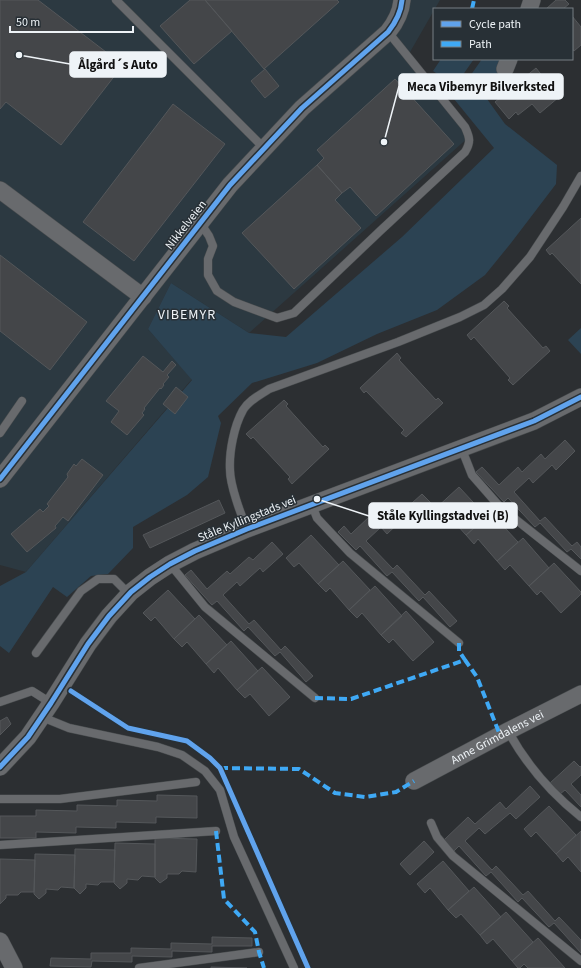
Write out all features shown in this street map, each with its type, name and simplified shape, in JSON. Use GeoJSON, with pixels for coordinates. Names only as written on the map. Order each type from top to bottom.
{"type":"FeatureCollection","features":[{"type":"Feature","properties":{"kind":"street","name":"Nikkelveien"},"geometry":{"type":"LineString","coordinates":[[0,479],[230,185],[302,108],[388,32],[397,20],[401,10],[402,0]]}},
{"type":"Feature","properties":{"kind":"street"},"geometry":{"type":"LineString","coordinates":[[0,190],[143,297]]}},
{"type":"Feature","properties":{"kind":"street","name":"Ståle Kyllingstads vei"},"geometry":{"type":"LineString","coordinates":[[0,768],[28,737],[47,710],[88,644],[109,616],[131,592],[170,564],[195,551],[247,529],[411,468],[461,447],[534,421],[581,397]]}},
{"type":"Feature","properties":{"kind":"street","name":"Anne Grimdalens vei"},"geometry":{"type":"LineString","coordinates":[[414,781],[581,694]]}},
{"type":"Feature","properties":{"kind":"street"},"geometry":{"type":"LineString","coordinates":[[0,941],[8,965]]}},
{"type":"Feature","properties":{"kind":"lane"},"geometry":{"type":"LineString","coordinates":[[116,0],[264,148]]}},
{"type":"Feature","properties":{"kind":"lane"},"geometry":{"type":"LineString","coordinates":[[201,224],[209,236],[213,246],[208,259],[208,275],[218,291],[234,302],[277,318],[294,313],[465,152],[470,144],[470,137],[465,128],[388,32]]}},
{"type":"Feature","properties":{"kind":"lane"},"geometry":{"type":"LineString","coordinates":[[247,529],[230,471],[230,456],[234,432],[243,410],[253,399],[269,389],[398,342],[460,317],[484,305],[502,289],[530,257],[564,207],[581,176]]}},
{"type":"Feature","properties":{"kind":"lane"},"geometry":{"type":"LineString","coordinates":[[0,433],[22,401]]}},
{"type":"Feature","properties":{"kind":"lane"},"geometry":{"type":"LineString","coordinates":[[461,447],[472,475],[500,507],[581,571]]}},
{"type":"Feature","properties":{"kind":"lane"},"geometry":{"type":"LineString","coordinates":[[312,505],[317,518],[350,553],[459,643]]}},
{"type":"Feature","properties":{"kind":"lane"},"geometry":{"type":"LineString","coordinates":[[170,564],[205,607],[315,698]]}},
{"type":"Feature","properties":{"kind":"lane"},"geometry":{"type":"LineString","coordinates":[[36,653],[81,591],[98,579],[114,579],[123,588],[131,592]]}},
{"type":"Feature","properties":{"kind":"lane"},"geometry":{"type":"LineString","coordinates":[[0,702],[32,691],[47,710],[70,728],[158,747],[182,756],[205,771],[220,790],[234,837],[294,968]]}},
{"type":"Feature","properties":{"kind":"lane"},"geometry":{"type":"LineString","coordinates":[[508,731],[519,751],[537,774],[569,807],[581,817]]}},
{"type":"Feature","properties":{"kind":"lane"},"geometry":{"type":"LineString","coordinates":[[0,799],[60,799],[196,782]]}},
{"type":"Feature","properties":{"kind":"lane"},"geometry":{"type":"LineString","coordinates":[[431,823],[437,837],[453,856],[581,962]]}},
{"type":"Feature","properties":{"kind":"lane"},"geometry":{"type":"LineString","coordinates":[[0,845],[216,831]]}},
{"type":"Feature","properties":{"kind":"lane"},"geometry":{"type":"LineString","coordinates":[[139,968],[259,952]]}},
{"type":"Feature","properties":{"kind":"shaded area"},"geometry":{"type":"Polygon","coordinates":[[[0,0],[440,0],[435,8],[433,8],[433,12],[406,59],[470,136],[249,333],[171,283],[148,329],[192,379],[26,572],[0,565],[0,0]]]}},
{"type":"Feature","properties":{"kind":"shaded area"},"geometry":{"type":"Polygon","coordinates":[[[440,60],[473,60],[455,86],[433,71],[440,60]]]}},
{"type":"Feature","properties":{"kind":"shaded area"},"geometry":{"type":"Polygon","coordinates":[[[481,60],[503,60],[487,99],[505,124],[557,165],[556,184],[485,275],[437,310],[377,334],[317,363],[252,383],[218,416],[221,423],[208,477],[187,495],[133,527],[133,548],[108,574],[91,576],[67,597],[53,587],[9,653],[0,646],[0,586],[26,572],[192,380],[148,329],[171,283],[249,333],[286,337],[402,237],[494,148],[454,99],[481,60]]]}},
{"type":"Feature","properties":{"kind":"shaded area"},"geometry":{"type":"Polygon","coordinates":[[[581,328],[581,354],[568,340],[581,328]]]}},
{"type":"Feature","properties":{"kind":"building"},"geometry":{"type":"Polygon","coordinates":[[[0,0],[38,0],[123,65],[61,145],[6,102],[0,109],[0,0]]]}},
{"type":"Feature","properties":{"kind":"building"},"geometry":{"type":"Polygon","coordinates":[[[190,0],[205,0],[232,31],[194,64],[160,26],[190,0]]]}},
{"type":"Feature","properties":{"kind":"building"},"geometry":{"type":"Polygon","coordinates":[[[205,0],[337,0],[339,2],[264,69],[205,0]]]}},
{"type":"Feature","properties":{"kind":"building"},"geometry":{"type":"Polygon","coordinates":[[[556,0],[565,0],[569,4],[564,8],[547,8],[556,0]]]}},
{"type":"Feature","properties":{"kind":"building"},"geometry":{"type":"Polygon","coordinates":[[[573,17],[581,27],[581,45],[574,51],[573,17]]]}},
{"type":"Feature","properties":{"kind":"building"},"geometry":{"type":"Polygon","coordinates":[[[536,68],[559,97],[540,113],[532,104],[518,115],[516,112],[509,119],[495,102],[536,68]]]}},
{"type":"Feature","properties":{"kind":"building"},"geometry":{"type":"Polygon","coordinates":[[[265,69],[279,86],[265,98],[251,81],[265,69]]]}},
{"type":"Feature","properties":{"kind":"building"},"geometry":{"type":"Polygon","coordinates":[[[395,79],[403,88],[409,83],[414,88],[408,93],[454,144],[376,216],[350,187],[342,193],[317,165],[324,158],[317,150],[395,79]]]}},
{"type":"Feature","properties":{"kind":"building"},"geometry":{"type":"Polygon","coordinates":[[[173,104],[225,144],[134,261],[83,222],[173,104]]]}},
{"type":"Feature","properties":{"kind":"building"},"geometry":{"type":"Polygon","coordinates":[[[317,165],[342,193],[335,200],[361,228],[294,289],[242,233],[317,165]]]}},
{"type":"Feature","properties":{"kind":"building"},"geometry":{"type":"Polygon","coordinates":[[[581,218],[581,284],[552,253],[550,255],[546,250],[581,218]]]}},
{"type":"Feature","properties":{"kind":"building"},"geometry":{"type":"Polygon","coordinates":[[[0,255],[87,322],[50,370],[0,331],[0,255]]]}},
{"type":"Feature","properties":{"kind":"building"},"geometry":{"type":"Polygon","coordinates":[[[504,301],[509,306],[507,308],[543,348],[546,346],[550,351],[513,385],[508,380],[510,378],[474,337],[471,340],[467,335],[504,301]]]}},
{"type":"Feature","properties":{"kind":"building"},"geometry":{"type":"Polygon","coordinates":[[[397,353],[401,358],[399,360],[436,400],[438,398],[443,403],[406,437],[401,433],[404,430],[366,391],[364,393],[360,388],[397,353]]]}},
{"type":"Feature","properties":{"kind":"building"},"geometry":{"type":"Polygon","coordinates":[[[143,356],[163,372],[172,361],[176,365],[167,375],[169,377],[163,384],[164,385],[144,408],[145,409],[142,413],[144,415],[127,435],[111,422],[119,411],[106,401],[143,356]]]}},
{"type":"Feature","properties":{"kind":"building"},"geometry":{"type":"Polygon","coordinates":[[[176,387],[188,397],[175,414],[163,404],[176,387]]]}},
{"type":"Feature","properties":{"kind":"building"},"geometry":{"type":"Polygon","coordinates":[[[284,400],[288,404],[286,406],[323,447],[325,445],[329,449],[292,484],[288,479],[290,477],[253,437],[251,439],[246,434],[284,400]]]}},
{"type":"Feature","properties":{"kind":"building"},"geometry":{"type":"Polygon","coordinates":[[[565,440],[575,451],[556,470],[552,465],[533,483],[529,478],[514,492],[540,521],[545,517],[572,546],[577,542],[581,547],[581,559],[571,549],[567,552],[540,523],[535,527],[508,498],[504,502],[476,472],[482,467],[499,485],[518,467],[522,472],[541,454],[545,459],[565,440]]]}},
{"type":"Feature","properties":{"kind":"building"},"geometry":{"type":"Polygon","coordinates":[[[82,459],[103,475],[68,521],[63,517],[55,526],[56,528],[27,552],[11,534],[40,509],[43,512],[49,506],[47,504],[68,477],[67,474],[74,464],[76,466],[82,459]]]}},
{"type":"Feature","properties":{"kind":"building"},"geometry":{"type":"Polygon","coordinates":[[[459,487],[487,517],[466,535],[447,514],[442,518],[434,510],[459,487]]]}},
{"type":"Feature","properties":{"kind":"building"},"geometry":{"type":"Polygon","coordinates":[[[422,494],[433,505],[413,523],[406,516],[387,534],[381,527],[366,541],[393,569],[397,565],[425,595],[429,591],[457,621],[450,627],[423,597],[419,601],[392,572],[387,576],[360,546],[356,550],[338,532],[344,526],[351,534],[370,516],[377,523],[396,505],[402,512],[422,494]]]}},
{"type":"Feature","properties":{"kind":"building"},"geometry":{"type":"Polygon","coordinates":[[[219,500],[225,513],[150,548],[143,535],[219,500]]]}},
{"type":"Feature","properties":{"kind":"building"},"geometry":{"type":"Polygon","coordinates":[[[491,513],[518,542],[497,561],[478,539],[474,544],[466,535],[491,513]]]}},
{"type":"Feature","properties":{"kind":"building"},"geometry":{"type":"Polygon","coordinates":[[[311,535],[339,565],[318,584],[299,563],[294,567],[286,558],[311,535]]]}},
{"type":"Feature","properties":{"kind":"building"},"geometry":{"type":"Polygon","coordinates":[[[523,538],[549,568],[529,586],[510,565],[505,570],[497,561],[523,538]]]}},
{"type":"Feature","properties":{"kind":"building"},"geometry":{"type":"Polygon","coordinates":[[[272,542],[283,554],[263,572],[260,568],[240,586],[237,582],[223,595],[249,624],[254,620],[281,650],[285,646],[313,676],[306,682],[280,652],[275,656],[248,627],[244,631],[217,601],[212,605],[185,575],[191,570],[207,589],[227,571],[230,574],[249,557],[253,560],[272,542]]]}},
{"type":"Feature","properties":{"kind":"building"},"geometry":{"type":"Polygon","coordinates":[[[343,561],[370,590],[349,610],[330,588],[326,592],[318,584],[343,561]]]}},
{"type":"Feature","properties":{"kind":"building"},"geometry":{"type":"Polygon","coordinates":[[[554,563],[581,592],[581,594],[561,613],[541,591],[537,595],[529,586],[554,563]]]}},
{"type":"Feature","properties":{"kind":"building"},"geometry":{"type":"Polygon","coordinates":[[[375,586],[402,616],[381,635],[362,613],[357,618],[349,610],[375,586]]]}},
{"type":"Feature","properties":{"kind":"building"},"geometry":{"type":"Polygon","coordinates":[[[168,590],[195,619],[174,639],[155,617],[151,621],[143,613],[168,590]]]}},
{"type":"Feature","properties":{"kind":"building"},"geometry":{"type":"Polygon","coordinates":[[[406,611],[434,642],[413,661],[393,639],[389,643],[381,635],[406,611]]]}},
{"type":"Feature","properties":{"kind":"building"},"geometry":{"type":"Polygon","coordinates":[[[199,615],[227,645],[206,664],[187,642],[182,647],[174,639],[199,615]]]}},
{"type":"Feature","properties":{"kind":"building"},"geometry":{"type":"Polygon","coordinates":[[[231,641],[258,671],[237,690],[218,668],[214,673],[206,664],[231,641]]]}},
{"type":"Feature","properties":{"kind":"building"},"geometry":{"type":"Polygon","coordinates":[[[262,667],[290,697],[269,716],[250,694],[245,698],[237,690],[262,667]]]}},
{"type":"Feature","properties":{"kind":"building"},"geometry":{"type":"Polygon","coordinates":[[[7,717],[11,724],[0,735],[0,721],[7,717]]]}},
{"type":"Feature","properties":{"kind":"building"},"geometry":{"type":"Polygon","coordinates":[[[574,761],[580,767],[581,766],[581,775],[571,784],[581,795],[581,807],[565,790],[560,794],[550,783],[574,761]]]}},
{"type":"Feature","properties":{"kind":"building"},"geometry":{"type":"Polygon","coordinates":[[[530,786],[540,797],[516,819],[510,813],[485,834],[479,828],[465,841],[492,870],[496,866],[523,895],[528,891],[555,921],[559,917],[581,940],[581,953],[554,923],[549,927],[522,898],[518,902],[491,872],[486,876],[459,846],[454,851],[444,840],[468,817],[475,824],[500,802],[506,809],[530,786]]]}},
{"type":"Feature","properties":{"kind":"building"},"geometry":{"type":"Polygon","coordinates":[[[157,795],[197,796],[197,818],[156,817],[156,823],[116,822],[116,828],[76,827],[76,833],[36,832],[36,838],[0,838],[0,816],[36,816],[36,810],[77,811],[77,805],[117,806],[117,800],[157,801],[157,795]]]}},
{"type":"Feature","properties":{"kind":"building"},"geometry":{"type":"Polygon","coordinates":[[[549,806],[576,835],[556,854],[536,832],[531,837],[524,829],[549,806]]]}},
{"type":"Feature","properties":{"kind":"building"},"geometry":{"type":"Polygon","coordinates":[[[581,831],[581,872],[568,857],[563,862],[556,854],[581,831]]]}},
{"type":"Feature","properties":{"kind":"building"},"geometry":{"type":"Polygon","coordinates":[[[155,838],[197,839],[196,872],[182,871],[179,874],[167,874],[167,878],[160,883],[155,878],[155,838]]]}},
{"type":"Feature","properties":{"kind":"building"},"geometry":{"type":"Polygon","coordinates":[[[424,841],[434,852],[410,875],[400,864],[424,841]]]}},
{"type":"Feature","properties":{"kind":"building"},"geometry":{"type":"Polygon","coordinates":[[[115,843],[155,844],[155,877],[142,876],[138,880],[127,879],[127,883],[120,889],[114,883],[115,843]]]}},
{"type":"Feature","properties":{"kind":"building"},"geometry":{"type":"Polygon","coordinates":[[[75,849],[115,850],[114,882],[101,882],[98,885],[86,884],[86,888],[80,894],[74,888],[75,849]]]}},
{"type":"Feature","properties":{"kind":"building"},"geometry":{"type":"Polygon","coordinates":[[[35,854],[75,855],[74,888],[61,887],[58,890],[46,889],[46,893],[39,899],[34,894],[35,854]]]}},
{"type":"Feature","properties":{"kind":"building"},"geometry":{"type":"Polygon","coordinates":[[[0,859],[35,860],[34,892],[21,892],[18,895],[6,895],[6,898],[0,904],[0,859]]]}},
{"type":"Feature","properties":{"kind":"building"},"geometry":{"type":"Polygon","coordinates":[[[443,861],[469,891],[448,910],[430,888],[425,893],[417,884],[443,861]]]}},
{"type":"Feature","properties":{"kind":"building"},"geometry":{"type":"Polygon","coordinates":[[[474,887],[501,917],[480,935],[461,914],[456,918],[448,910],[474,887]]]}},
{"type":"Feature","properties":{"kind":"building"},"geometry":{"type":"Polygon","coordinates":[[[506,912],[533,942],[512,961],[493,939],[487,944],[480,935],[506,912]]]}},
{"type":"Feature","properties":{"kind":"building"},"geometry":{"type":"Polygon","coordinates":[[[212,937],[252,938],[252,946],[212,946],[212,952],[172,951],[172,957],[132,956],[132,962],[92,961],[91,967],[50,966],[51,958],[91,959],[91,953],[131,953],[131,948],[171,949],[171,943],[212,944],[212,937]]]}},
{"type":"Feature","properties":{"kind":"building"},"geometry":{"type":"Polygon","coordinates":[[[538,938],[565,968],[528,968],[524,964],[518,968],[512,961],[538,938]]]}},
{"type":"Feature","properties":{"kind":"building"},"geometry":{"type":"Polygon","coordinates":[[[211,967],[247,968],[211,968],[211,967]]]}},
{"type":"Feature","properties":{"kind":"marked path"},"geometry":{"type":"LineString","coordinates":[[472,8],[474,0]]}},
{"type":"Feature","properties":{"kind":"marked path"},"geometry":{"type":"LineString","coordinates":[[459,643],[459,651],[465,660]]}},
{"type":"Feature","properties":{"kind":"marked path"},"geometry":{"type":"LineString","coordinates":[[315,698],[351,699],[465,660],[477,677],[500,735]]}},
{"type":"Feature","properties":{"kind":"marked path"},"geometry":{"type":"LineString","coordinates":[[220,768],[299,769],[335,793],[365,797],[396,792],[414,781]]}},
{"type":"Feature","properties":{"kind":"marked path"},"geometry":{"type":"LineString","coordinates":[[216,831],[224,899],[255,932],[264,968]]}},
{"type":"Feature","properties":{"kind":"cycle path"},"geometry":{"type":"LineString","coordinates":[[0,479],[230,185],[302,108],[388,32],[398,17],[402,0]]}},
{"type":"Feature","properties":{"kind":"cycle path"},"geometry":{"type":"LineString","coordinates":[[0,767],[28,737],[88,644],[109,616],[131,592],[170,564],[195,551],[247,529],[534,421],[581,397]]}},
{"type":"Feature","properties":{"kind":"cycle path"},"geometry":{"type":"LineString","coordinates":[[71,691],[128,728],[187,741],[210,758],[220,768],[308,968]]}},
{"type":"Feature","properties":{"kind":"place","name":"Ålgård´s Auto"},"geometry":{"type":"Point","coordinates":[19,55]}},
{"type":"Feature","properties":{"kind":"place","name":"Meca Vibemyr Bilverksted"},"geometry":{"type":"Point","coordinates":[384,142]}},
{"type":"Feature","properties":{"kind":"place","name":"Ståle Kyllingstadvei (B)"},"geometry":{"type":"Point","coordinates":[317,499]}},
{"type":"Feature","properties":{"kind":"district","name":"VIBEMYR"},"geometry":{"type":"Point","coordinates":[187,315]}}]}
